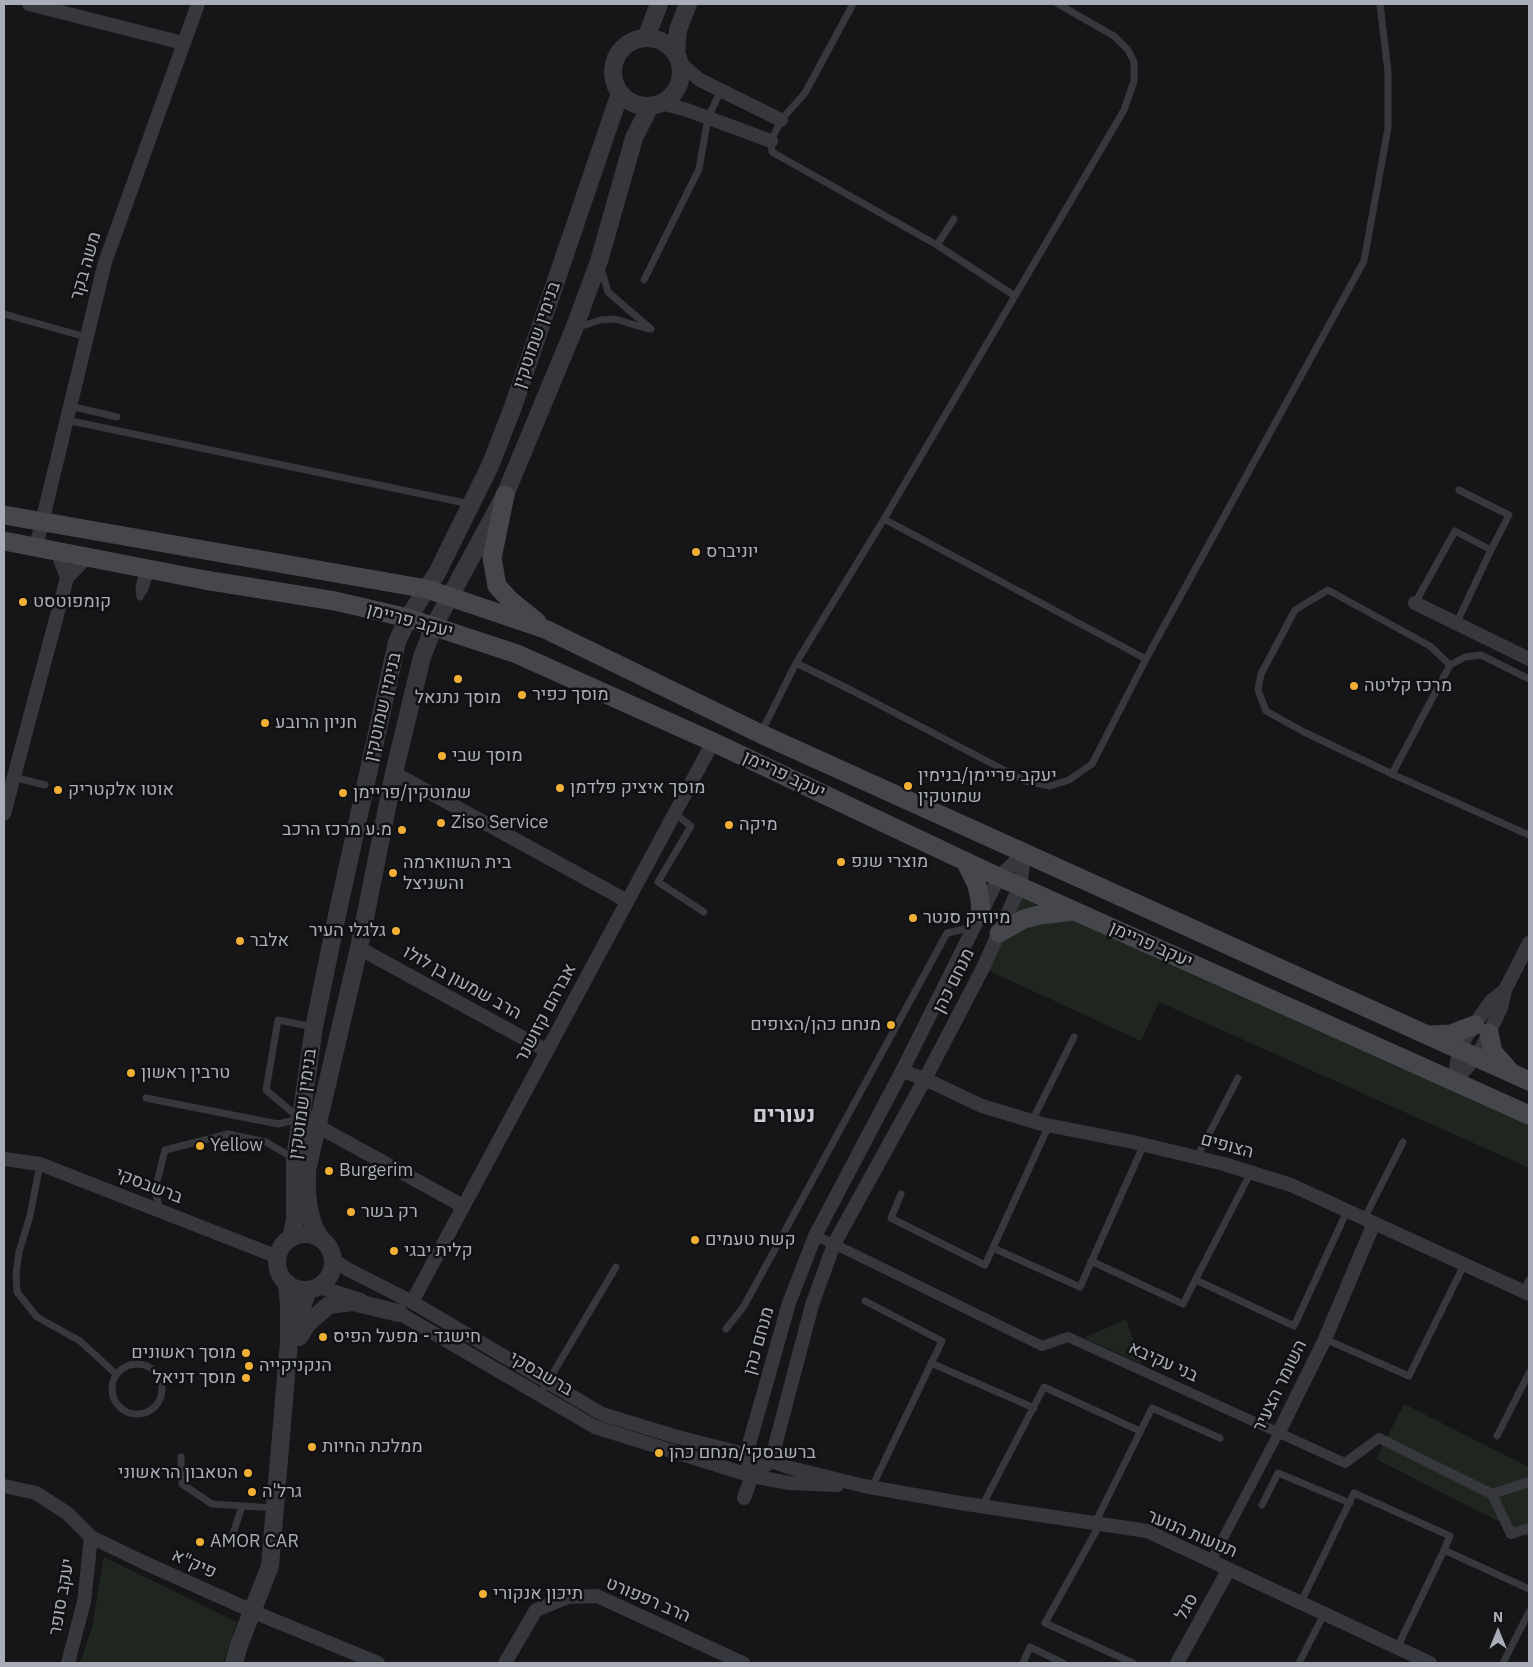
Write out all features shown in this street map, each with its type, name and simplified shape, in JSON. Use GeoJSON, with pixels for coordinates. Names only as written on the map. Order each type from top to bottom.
{"type":"FeatureCollection","features":[{"type":"Feature","properties":{"kind":"main road"},"geometry":{"type":"LineString","coordinates":[[505,495],[492,558],[497,586],[545,629]]}},
{"type":"Feature","properties":{"kind":"main road","name":"יעקב פריימן"},"geometry":{"type":"LineString","coordinates":[[4,515],[427,589],[545,629],[761,734],[1521,1077]]}},
{"type":"Feature","properties":{"kind":"main road","name":"יעקב פריימן"},"geometry":{"type":"LineString","coordinates":[[4,541],[204,580],[336,601],[408,618],[518,654],[713,742],[999,877],[1529,1115]]}},
{"type":"Feature","properties":{"kind":"main road"},"geometry":{"type":"LineString","coordinates":[[965,861],[977,886],[980,900],[977,921]]}},
{"type":"Feature","properties":{"kind":"main road"},"geometry":{"type":"LineString","coordinates":[[999,932],[1039,915],[1074,911]]}},
{"type":"Feature","properties":{"kind":"main road"},"geometry":{"type":"LineString","coordinates":[[1426,1035],[1451,1034],[1482,1029],[1495,1056],[1521,1077]]}},
{"type":"Feature","properties":{"kind":"street"},"geometry":{"type":"LineString","coordinates":[[29,4],[183,43]]}},
{"type":"Feature","properties":{"kind":"street","name":"משה בקר"},"geometry":{"type":"LineString","coordinates":[[36,547],[105,262],[198,4]]}},
{"type":"Feature","properties":{"kind":"street"},"geometry":{"type":"LineString","coordinates":[[646,38],[659,4]]}},
{"type":"Feature","properties":{"kind":"street"},"geometry":{"type":"LineString","coordinates":[[656,105],[671,97],[678,87],[681,76],[678,30],[688,4]]}},
{"type":"Feature","properties":{"kind":"street"},"geometry":{"type":"LineString","coordinates":[[771,141],[708,118],[656,105],[638,105],[628,100],[620,93],[615,84],[614,62],[619,52],[626,45],[646,38],[658,39],[668,45],[700,80],[780,120]]}},
{"type":"Feature","properties":{"kind":"street","name":"בנימין שמוטקין"},"geometry":{"type":"LineString","coordinates":[[291,1238],[295,1219],[295,1159],[314,1027],[397,642],[408,618],[438,573],[490,466],[513,407],[620,93]]}},
{"type":"Feature","properties":{"kind":"street","name":"בנימין שמוטקין"},"geometry":{"type":"LineString","coordinates":[[320,1238],[313,1224],[306,1192],[307,1170],[360,948],[394,773],[422,657],[434,626],[505,495],[574,329],[599,261],[634,138],[656,105]]}},
{"type":"Feature","properties":{"kind":"street"},"geometry":{"type":"LineString","coordinates":[[57,551],[67,578]]}},
{"type":"Feature","properties":{"kind":"street"},"geometry":{"type":"LineString","coordinates":[[4,814],[67,578],[87,557]]}},
{"type":"Feature","properties":{"kind":"street"},"geometry":{"type":"LineString","coordinates":[[1415,603],[1529,659]]}},
{"type":"Feature","properties":{"kind":"street","name":"אברהם קזושנר"},"geometry":{"type":"LineString","coordinates":[[405,1308],[463,1206],[713,742]]}},
{"type":"Feature","properties":{"kind":"street"},"geometry":{"type":"LineString","coordinates":[[394,773],[627,901]]}},
{"type":"Feature","properties":{"kind":"street","name":"מנחם כהן"},"geometry":{"type":"LineString","coordinates":[[746,1455],[789,1303],[815,1236],[902,1071],[999,877],[1025,852]]}},
{"type":"Feature","properties":{"kind":"street","name":"מנחם כהן"},"geometry":{"type":"LineString","coordinates":[[770,1461],[812,1305],[834,1244],[925,1080],[999,932],[1020,886],[1025,852]]}},
{"type":"Feature","properties":{"kind":"street"},"geometry":{"type":"LineString","coordinates":[[1454,1082],[1482,1029],[1501,1008],[1505,990],[1529,943]]}},
{"type":"Feature","properties":{"kind":"street","name":"הרב שמעון בן לולו"},"geometry":{"type":"LineString","coordinates":[[360,948],[547,1051]]}},
{"type":"Feature","properties":{"kind":"street"},"geometry":{"type":"LineString","coordinates":[[1468,1053],[1482,1029]]}},
{"type":"Feature","properties":{"kind":"street","name":"הצופים"},"geometry":{"type":"LineString","coordinates":[[902,1071],[982,1106],[1032,1121],[1197,1157],[1291,1185],[1464,1265],[1527,1288]]}},
{"type":"Feature","properties":{"kind":"street"},"geometry":{"type":"LineString","coordinates":[[300,1118],[318,1126],[463,1206]]}},
{"type":"Feature","properties":{"kind":"street","name":"ברשבסקי"},"geometry":{"type":"LineString","coordinates":[[4,1159],[40,1164],[278,1257]]}},
{"type":"Feature","properties":{"kind":"street","name":"השומר הצעיר"},"geometry":{"type":"LineString","coordinates":[[1211,1561],[1279,1432],[1325,1339],[1369,1221]]}},
{"type":"Feature","properties":{"kind":"street"},"geometry":{"type":"LineString","coordinates":[[234,1663],[239,1645],[257,1613],[279,1566],[301,1310],[313,1288],[332,1273],[333,1260],[329,1247],[320,1238],[305,1234],[291,1238],[283,1246],[278,1257],[279,1271],[287,1283],[293,1287],[313,1288]]}},
{"type":"Feature","properties":{"kind":"street","name":"בני עקיבא"},"geometry":{"type":"LineString","coordinates":[[815,1236],[1042,1346],[1068,1338],[1345,1463],[1379,1438],[1492,1494]]}},
{"type":"Feature","properties":{"kind":"street","name":"ברשבסקי"},"geometry":{"type":"LineString","coordinates":[[333,1260],[540,1395],[594,1426],[752,1476]]}},
{"type":"Feature","properties":{"kind":"street"},"geometry":{"type":"LineString","coordinates":[[245,1663],[270,1566],[288,1341],[289,1306],[287,1283]]}},
{"type":"Feature","properties":{"kind":"street","name":"ברשבסקי"},"geometry":{"type":"LineString","coordinates":[[313,1288],[405,1308],[548,1382],[602,1414],[746,1455]]}},
{"type":"Feature","properties":{"kind":"street"},"geometry":{"type":"LineString","coordinates":[[298,1339],[308,1324],[329,1306],[353,1302],[405,1308]]}},
{"type":"Feature","properties":{"kind":"street"},"geometry":{"type":"LineString","coordinates":[[746,1455],[752,1476]]}},
{"type":"Feature","properties":{"kind":"street","name":"תנועות הנוער"},"geometry":{"type":"LineString","coordinates":[[746,1455],[868,1486],[982,1507],[1147,1532],[1430,1663]]}},
{"type":"Feature","properties":{"kind":"street"},"geometry":{"type":"LineString","coordinates":[[744,1498],[752,1476],[770,1461]]}},
{"type":"Feature","properties":{"kind":"street","name":"תנועות הנוער"},"geometry":{"type":"LineString","coordinates":[[752,1476],[789,1483],[868,1486]]}},
{"type":"Feature","properties":{"kind":"street"},"geometry":{"type":"LineString","coordinates":[[1529,1482],[1492,1494],[1511,1534],[1529,1528]]}},
{"type":"Feature","properties":{"kind":"street","name":"פיק\"א"},"geometry":{"type":"LineString","coordinates":[[4,1486],[36,1493],[67,1513],[91,1537],[257,1613],[378,1663]]}},
{"type":"Feature","properties":{"kind":"street","name":"יעקב סופר"},"geometry":{"type":"LineString","coordinates":[[68,1663],[84,1602],[91,1537]]}},
{"type":"Feature","properties":{"kind":"street","name":"סגל"},"geometry":{"type":"LineString","coordinates":[[1177,1663],[1229,1569]]}},
{"type":"Feature","properties":{"kind":"street","name":"הרב רפפורט"},"geometry":{"type":"LineString","coordinates":[[505,1663],[536,1610],[568,1597],[597,1596],[743,1663]]}},
{"type":"Feature","properties":{"kind":"lane"},"geometry":{"type":"LineString","coordinates":[[853,4],[805,93],[780,120],[771,141],[772,152],[937,245],[1015,296]]}},
{"type":"Feature","properties":{"kind":"lane"},"geometry":{"type":"LineString","coordinates":[[761,734],[796,663],[884,519],[1124,110],[1134,81],[1134,62],[1128,50],[1114,36],[1058,4]]}},
{"type":"Feature","properties":{"kind":"lane"},"geometry":{"type":"LineString","coordinates":[[796,663],[1025,781],[1050,786],[1069,780],[1092,764],[1146,659],[1364,261],[1388,128],[1388,72],[1380,4]]}},
{"type":"Feature","properties":{"kind":"lane"},"geometry":{"type":"LineString","coordinates":[[644,280],[699,169],[708,118],[721,90]]}},
{"type":"Feature","properties":{"kind":"lane"},"geometry":{"type":"LineString","coordinates":[[937,245],[954,219]]}},
{"type":"Feature","properties":{"kind":"lane"},"geometry":{"type":"LineString","coordinates":[[574,329],[600,320],[615,319],[650,329],[608,292],[599,261]]}},
{"type":"Feature","properties":{"kind":"lane"},"geometry":{"type":"LineString","coordinates":[[4,314],[86,337]]}},
{"type":"Feature","properties":{"kind":"lane"},"geometry":{"type":"LineString","coordinates":[[70,406],[117,417]]}},
{"type":"Feature","properties":{"kind":"lane"},"geometry":{"type":"LineString","coordinates":[[66,420],[472,504]]}},
{"type":"Feature","properties":{"kind":"lane"},"geometry":{"type":"LineString","coordinates":[[1456,624],[1490,550],[1509,515],[1459,490]]}},
{"type":"Feature","properties":{"kind":"lane"},"geometry":{"type":"LineString","coordinates":[[884,519],[1146,659]]}},
{"type":"Feature","properties":{"kind":"lane"},"geometry":{"type":"LineString","coordinates":[[1415,603],[1455,531],[1490,550]]}},
{"type":"Feature","properties":{"kind":"lane"},"geometry":{"type":"LineString","coordinates":[[1450,665],[1430,646],[1328,590],[1295,610],[1261,674],[1258,690],[1266,711],[1304,732],[1529,836]]}},
{"type":"Feature","properties":{"kind":"lane"},"geometry":{"type":"LineString","coordinates":[[1392,774],[1450,665],[1465,657],[1481,655],[1529,679]]}},
{"type":"Feature","properties":{"kind":"lane"},"geometry":{"type":"LineString","coordinates":[[13,777],[45,785]]}},
{"type":"Feature","properties":{"kind":"lane"},"geometry":{"type":"LineString","coordinates":[[674,813],[691,826],[658,882],[704,912]]}},
{"type":"Feature","properties":{"kind":"lane"},"geometry":{"type":"LineString","coordinates":[[726,1329],[744,1306],[947,933],[977,921]]}},
{"type":"Feature","properties":{"kind":"lane"},"geometry":{"type":"LineString","coordinates":[[300,1118],[266,1090],[278,1020],[314,1027]]}},
{"type":"Feature","properties":{"kind":"lane"},"geometry":{"type":"LineString","coordinates":[[1032,1121],[1074,1037]]}},
{"type":"Feature","properties":{"kind":"lane"},"geometry":{"type":"LineString","coordinates":[[1197,1157],[1238,1078]]}},
{"type":"Feature","properties":{"kind":"lane"},"geometry":{"type":"LineString","coordinates":[[146,1098],[278,1124],[300,1118]]}},
{"type":"Feature","properties":{"kind":"lane"},"geometry":{"type":"LineString","coordinates":[[901,1194],[891,1218],[985,1265],[1049,1125]]}},
{"type":"Feature","properties":{"kind":"lane"},"geometry":{"type":"LineString","coordinates":[[160,1211],[155,1190],[165,1150],[228,1134],[266,1142],[295,1159]]}},
{"type":"Feature","properties":{"kind":"lane"},"geometry":{"type":"LineString","coordinates":[[1369,1221],[1404,1142]]}},
{"type":"Feature","properties":{"kind":"lane"},"geometry":{"type":"LineString","coordinates":[[993,1248],[1080,1286],[1144,1144]]}},
{"type":"Feature","properties":{"kind":"lane"},"geometry":{"type":"LineString","coordinates":[[40,1164],[30,1216],[18,1252],[17,1292],[37,1317],[80,1341],[116,1374]]}},
{"type":"Feature","properties":{"kind":"lane"},"geometry":{"type":"LineString","coordinates":[[1091,1261],[1183,1304],[1251,1172]]}},
{"type":"Feature","properties":{"kind":"lane"},"geometry":{"type":"LineString","coordinates":[[1196,1280],[1294,1326],[1347,1211]]}},
{"type":"Feature","properties":{"kind":"lane"},"geometry":{"type":"LineString","coordinates":[[1325,1339],[1409,1376],[1464,1265]]}},
{"type":"Feature","properties":{"kind":"lane"},"geometry":{"type":"LineString","coordinates":[[540,1395],[616,1267]]}},
{"type":"Feature","properties":{"kind":"lane"},"geometry":{"type":"LineString","coordinates":[[865,1301],[942,1341],[868,1486]]}},
{"type":"Feature","properties":{"kind":"lane"},"geometry":{"type":"LineString","coordinates":[[931,1362],[1034,1408]]}},
{"type":"Feature","properties":{"kind":"lane"},"geometry":{"type":"LineString","coordinates":[[137,1363],[152,1368],[161,1381],[161,1396],[157,1404],[143,1414],[125,1412],[113,1399],[111,1391],[112,1382],[116,1374],[122,1368],[137,1363]]}},
{"type":"Feature","properties":{"kind":"lane"},"geometry":{"type":"LineString","coordinates":[[1497,1436],[1529,1373]]}},
{"type":"Feature","properties":{"kind":"lane"},"geometry":{"type":"LineString","coordinates":[[982,1507],[1044,1387],[1140,1431]]}},
{"type":"Feature","properties":{"kind":"lane"},"geometry":{"type":"LineString","coordinates":[[1133,1663],[1045,1623],[1097,1524],[1152,1408],[1220,1438]]}},
{"type":"Feature","properties":{"kind":"lane"},"geometry":{"type":"LineString","coordinates":[[181,1457],[182,1484],[212,1504],[275,1508]]}},
{"type":"Feature","properties":{"kind":"lane"},"geometry":{"type":"LineString","coordinates":[[1262,1505],[1278,1473],[1350,1502]]}},
{"type":"Feature","properties":{"kind":"lane"},"geometry":{"type":"LineString","coordinates":[[1300,1602],[1354,1493],[1450,1536],[1397,1648]]}},
{"type":"Feature","properties":{"kind":"lane"},"geometry":{"type":"LineString","coordinates":[[230,1543],[242,1506]]}},
{"type":"Feature","properties":{"kind":"lane"},"geometry":{"type":"LineString","coordinates":[[1444,1550],[1529,1589]]}},
{"type":"Feature","properties":{"kind":"lane"},"geometry":{"type":"LineString","coordinates":[[1503,1663],[1529,1612]]}},
{"type":"Feature","properties":{"kind":"lane"},"geometry":{"type":"LineString","coordinates":[[1298,1663],[1324,1614]]}},
{"type":"Feature","properties":{"kind":"lane"},"geometry":{"type":"LineString","coordinates":[[1023,1663],[1030,1647],[1063,1663]]}},
{"type":"Feature","properties":{"kind":"shaded area"},"geometry":{"type":"Polygon","coordinates":[[[1020,886],[1529,1115],[1529,1168],[1159,1002],[1141,1041],[983,968],[1020,886]]]}},
{"type":"Feature","properties":{"kind":"shaded area"},"geometry":{"type":"Polygon","coordinates":[[[1126,1319],[1142,1364],[1084,1338],[1126,1319]]]}},
{"type":"Feature","properties":{"kind":"shaded area"},"geometry":{"type":"Polygon","coordinates":[[[1404,1404],[1529,1467],[1529,1537],[1376,1459],[1404,1404]]]}},
{"type":"Feature","properties":{"kind":"shaded area"},"geometry":{"type":"Polygon","coordinates":[[[104,1557],[237,1622],[223,1663],[80,1663],[92,1627],[104,1557]]]}},
{"type":"Feature","properties":{"kind":"place","name":"יוניברס"},"geometry":{"type":"Point","coordinates":[696,552]}},
{"type":"Feature","properties":{"kind":"place","name":"קומפוטסט"},"geometry":{"type":"Point","coordinates":[23,602]}},
{"type":"Feature","properties":{"kind":"place","name":"מוסך נתנאל"},"geometry":{"type":"Point","coordinates":[458,679]}},
{"type":"Feature","properties":{"kind":"place","name":"מרכז קליטה"},"geometry":{"type":"Point","coordinates":[1354,686]}},
{"type":"Feature","properties":{"kind":"place","name":"מוסך כפיר"},"geometry":{"type":"Point","coordinates":[522,695]}},
{"type":"Feature","properties":{"kind":"place","name":"חניון הרובע"},"geometry":{"type":"Point","coordinates":[265,723]}},
{"type":"Feature","properties":{"kind":"place","name":"מוסך שבי"},"geometry":{"type":"Point","coordinates":[442,756]}},
{"type":"Feature","properties":{"kind":"place","name":"יעקב פריימן/בנימין שמוטקין"},"geometry":{"type":"Point","coordinates":[908,786]}},
{"type":"Feature","properties":{"kind":"place","name":"מוסך איציק פלדמן"},"geometry":{"type":"Point","coordinates":[560,788]}},
{"type":"Feature","properties":{"kind":"place","name":"אוטו אלקטריק"},"geometry":{"type":"Point","coordinates":[58,790]}},
{"type":"Feature","properties":{"kind":"place","name":"שמוטקין/פריימן"},"geometry":{"type":"Point","coordinates":[343,793]}},
{"type":"Feature","properties":{"kind":"place","name":"Ziso Service"},"geometry":{"type":"Point","coordinates":[441,823]}},
{"type":"Feature","properties":{"kind":"place","name":"מיקה"},"geometry":{"type":"Point","coordinates":[729,825]}},
{"type":"Feature","properties":{"kind":"place","name":"מ.ע מרכז הרכב"},"geometry":{"type":"Point","coordinates":[402,830]}},
{"type":"Feature","properties":{"kind":"place","name":"מוצרי שנפ"},"geometry":{"type":"Point","coordinates":[841,862]}},
{"type":"Feature","properties":{"kind":"place","name":"בית השווארמה והשניצל"},"geometry":{"type":"Point","coordinates":[393,873]}},
{"type":"Feature","properties":{"kind":"place","name":"מיוזיק סנטר"},"geometry":{"type":"Point","coordinates":[913,918]}},
{"type":"Feature","properties":{"kind":"place","name":"גלגלי העיר"},"geometry":{"type":"Point","coordinates":[396,931]}},
{"type":"Feature","properties":{"kind":"place","name":"אלבר"},"geometry":{"type":"Point","coordinates":[240,941]}},
{"type":"Feature","properties":{"kind":"place","name":"מנחם כהן/הצופים"},"geometry":{"type":"Point","coordinates":[891,1025]}},
{"type":"Feature","properties":{"kind":"place","name":"טרבין ראשון"},"geometry":{"type":"Point","coordinates":[131,1073]}},
{"type":"Feature","properties":{"kind":"place","name":"Yellow"},"geometry":{"type":"Point","coordinates":[200,1146]}},
{"type":"Feature","properties":{"kind":"place","name":"Burgerim"},"geometry":{"type":"Point","coordinates":[329,1171]}},
{"type":"Feature","properties":{"kind":"place","name":"רק בשר"},"geometry":{"type":"Point","coordinates":[351,1212]}},
{"type":"Feature","properties":{"kind":"place","name":"קשת טעמים"},"geometry":{"type":"Point","coordinates":[695,1240]}},
{"type":"Feature","properties":{"kind":"place","name":"קלית יבגי"},"geometry":{"type":"Point","coordinates":[394,1251]}},
{"type":"Feature","properties":{"kind":"place","name":"חישגד - מפעל הפיס"},"geometry":{"type":"Point","coordinates":[323,1337]}},
{"type":"Feature","properties":{"kind":"place","name":"מוסך ראשונים"},"geometry":{"type":"Point","coordinates":[246,1353]}},
{"type":"Feature","properties":{"kind":"place","name":"הנקניקייה"},"geometry":{"type":"Point","coordinates":[249,1366]}},
{"type":"Feature","properties":{"kind":"place","name":"מוסך דניאל"},"geometry":{"type":"Point","coordinates":[246,1378]}},
{"type":"Feature","properties":{"kind":"place","name":"ממלכת החיות"},"geometry":{"type":"Point","coordinates":[312,1447]}},
{"type":"Feature","properties":{"kind":"place","name":"ברשבסקי/מנחם כהן"},"geometry":{"type":"Point","coordinates":[659,1453]}},
{"type":"Feature","properties":{"kind":"place","name":"הטאבון הראשוני"},"geometry":{"type":"Point","coordinates":[248,1473]}},
{"type":"Feature","properties":{"kind":"place","name":"גרל'ה"},"geometry":{"type":"Point","coordinates":[252,1492]}},
{"type":"Feature","properties":{"kind":"place","name":"AMOR CAR"},"geometry":{"type":"Point","coordinates":[200,1542]}},
{"type":"Feature","properties":{"kind":"place","name":"תיכון אנקורי"},"geometry":{"type":"Point","coordinates":[483,1594]}},
{"type":"Feature","properties":{"kind":"district","name":"נעורים"},"geometry":{"type":"Point","coordinates":[784,1116]}}]}
